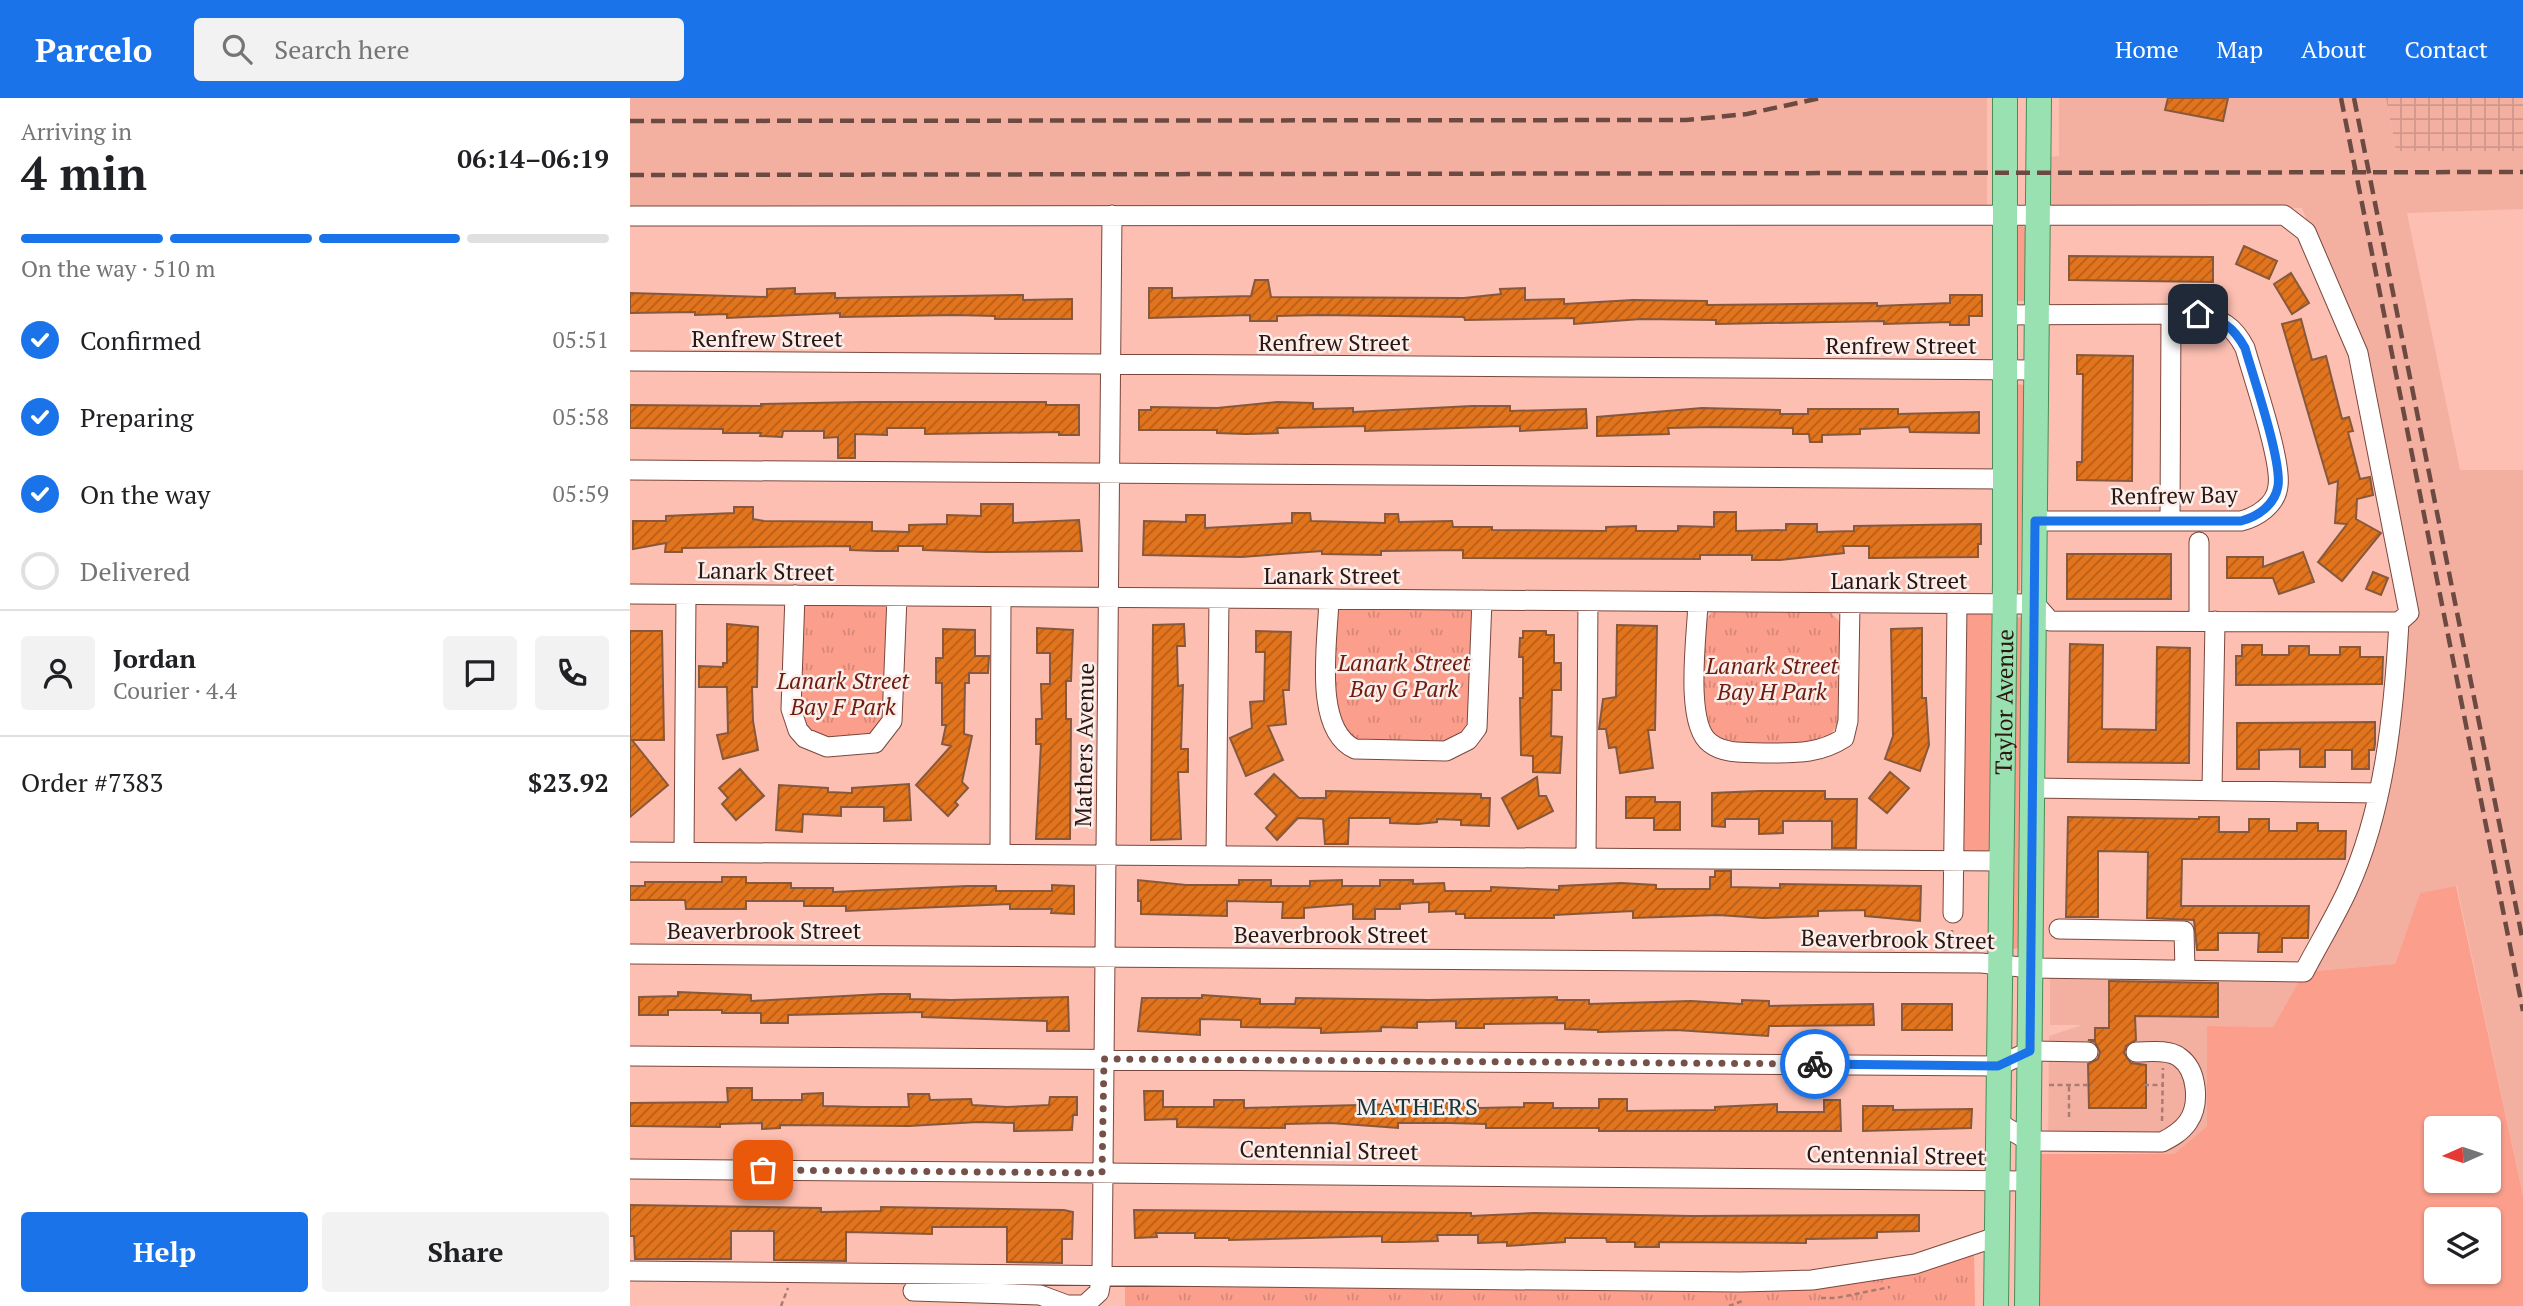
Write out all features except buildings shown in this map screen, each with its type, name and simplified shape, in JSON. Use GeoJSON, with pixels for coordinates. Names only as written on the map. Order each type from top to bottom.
{"type":"FeatureCollection","features":[{"type":"Feature","properties":{"kind":"main road","name":"Taylor Avenue"},"geometry":{"type":"LineString","coordinates":[[1996,1306],[2007,214],[2005,98]]}},
{"type":"Feature","properties":{"kind":"main road","name":"Taylor Avenue"},"geometry":{"type":"LineString","coordinates":[[2027,1306],[2039,98]]}},
{"type":"Feature","properties":{"kind":"street","name":"Mathers Avenue"},"geometry":{"type":"LineString","coordinates":[[1102,1275],[1111,599],[1112,215]]}},
{"type":"Feature","properties":{"kind":"street"},"geometry":{"type":"LineString","coordinates":[[630,216],[2284,215],[2306,232],[2358,353],[2409,613],[2399,622],[2050,621],[2035,604]]}},
{"type":"Feature","properties":{"kind":"street","name":"Renfrew Bay"},"geometry":{"type":"LineString","coordinates":[[2006,316],[2198,314],[2222,320],[2236,331],[2245,348],[2277,465],[2278,487],[2269,505],[2256,517],[2241,521],[2035,521]]}},
{"type":"Feature","properties":{"kind":"street"},"geometry":{"type":"LineString","coordinates":[[2170,521],[2171,315]]}},
{"type":"Feature","properties":{"kind":"street","name":"Renfrew Street"},"geometry":{"type":"LineString","coordinates":[[630,361],[2037,370]]}},
{"type":"Feature","properties":{"kind":"street"},"geometry":{"type":"LineString","coordinates":[[630,470],[2005,479]]}},
{"type":"Feature","properties":{"kind":"street"},"geometry":{"type":"LineString","coordinates":[[2199,542],[2207,621],[2213,790]]}},
{"type":"Feature","properties":{"kind":"street","name":"Lanark Street"},"geometry":{"type":"LineString","coordinates":[[630,594],[2035,604]]}},
{"type":"Feature","properties":{"kind":"street"},"geometry":{"type":"LineString","coordinates":[[684,852],[686,595]]}},
{"type":"Feature","properties":{"kind":"street"},"geometry":{"type":"LineString","coordinates":[[795,595],[791,709],[798,730],[804,737],[827,747],[875,743],[892,721],[897,597]]}},
{"type":"Feature","properties":{"kind":"street"},"geometry":{"type":"LineString","coordinates":[[1000,854],[1001,597]]}},
{"type":"Feature","properties":{"kind":"street"},"geometry":{"type":"LineString","coordinates":[[1216,855],[1219,599]]}},
{"type":"Feature","properties":{"kind":"street"},"geometry":{"type":"LineString","coordinates":[[1329,599],[1327,709],[1333,730],[1344,744],[1355,749],[1446,751],[1468,740],[1478,728],[1482,600]]}},
{"type":"Feature","properties":{"kind":"street"},"geometry":{"type":"LineString","coordinates":[[1586,858],[1588,601]]}},
{"type":"Feature","properties":{"kind":"street"},"geometry":{"type":"LineString","coordinates":[[1698,603],[1695,714],[1701,735],[1712,745],[1734,752],[1807,753],[1828,748],[1844,738],[1848,721],[1850,604]]}},
{"type":"Feature","properties":{"kind":"street"},"geometry":{"type":"LineString","coordinates":[[1953,913],[1957,604]]}},
{"type":"Feature","properties":{"kind":"street"},"geometry":{"type":"LineString","coordinates":[[2032,788],[2379,793],[2394,702],[2399,622]]}},
{"type":"Feature","properties":{"kind":"street","name":"Beaverbrook Street"},"geometry":{"type":"LineString","coordinates":[[630,954],[2000,964],[2031,968],[2304,972],[2348,889],[2379,793]]}},
{"type":"Feature","properties":{"kind":"street"},"geometry":{"type":"LineString","coordinates":[[630,852],[2001,861]]}},
{"type":"Feature","properties":{"kind":"street"},"geometry":{"type":"LineString","coordinates":[[2059,929],[2184,930],[2185,970]]}},
{"type":"Feature","properties":{"kind":"street"},"geometry":{"type":"LineString","coordinates":[[630,1056],[1998,1066],[2030,1051],[2088,1052]]}},
{"type":"Feature","properties":{"kind":"street"},"geometry":{"type":"LineString","coordinates":[[1997,1122],[2029,1140],[2162,1142],[2176,1135],[2189,1121],[2195,1103],[2192,1071],[2179,1056],[2164,1052],[2136,1052]]}},
{"type":"Feature","properties":{"kind":"street","name":"Centennial Street"},"geometry":{"type":"LineString","coordinates":[[630,1169],[2028,1181]]}},
{"type":"Feature","properties":{"kind":"street"},"geometry":{"type":"LineString","coordinates":[[630,1271],[1740,1282],[1812,1280],[1915,1264],[1996,1237]]}},
{"type":"Feature","properties":{"kind":"street"},"geometry":{"type":"LineString","coordinates":[[913,1291],[1040,1296],[1067,1305],[1085,1305],[1099,1292],[1102,1275]]}},
{"type":"Feature","properties":{"kind":"path"},"geometry":{"type":"LineString","coordinates":[[2162,1142],[2164,1052]]}},
{"type":"Feature","properties":{"kind":"path"},"geometry":{"type":"LineString","coordinates":[[2046,1085],[2093,1085]]}},
{"type":"Feature","properties":{"kind":"path"},"geometry":{"type":"LineString","coordinates":[[2068,1117],[2069,1085]]}},
{"type":"Feature","properties":{"kind":"path"},"geometry":{"type":"LineString","coordinates":[[2144,1085],[2163,1085]]}},
{"type":"Feature","properties":{"kind":"shaded area"},"geometry":{"type":"Polygon","coordinates":[[[630,98],[1987,98],[1987,207],[630,207],[630,98]]]}},
{"type":"Feature","properties":{"kind":"shaded area"},"geometry":{"type":"Polygon","coordinates":[[[2059,98],[2386,98],[2396,151],[2523,151],[2523,209],[2407,213],[2460,470],[2523,470],[2523,1196],[2457,886],[2420,893],[2395,964],[2304,972],[2348,889],[2409,613],[2358,353],[2302,208],[2046,208],[2047,157],[2059,156],[2059,98]]]}},
{"type":"Feature","properties":{"kind":"shaded area"},"geometry":{"type":"Polygon","coordinates":[[[2386,98],[2523,98],[2523,151],[2396,151],[2386,98]]]}},
{"type":"Feature","properties":{"kind":"shaded area"},"geometry":{"type":"Polygon","coordinates":[[[2050,969],[2304,972],[2273,1027],[2207,1026],[2207,1126],[2174,1154],[2048,1152],[2049,1036],[2082,1025],[2050,1025],[2050,969]]]}},
{"type":"Feature","properties":{"kind":"green space"},"geometry":{"type":"Polygon","coordinates":[[[2021,225],[2027,229],[2025,301],[2016,301],[2017,227],[2021,225]]]}},
{"type":"Feature","properties":{"kind":"green space"},"geometry":{"type":"Polygon","coordinates":[[[2016,386],[2025,386],[2020,591],[2016,590],[2016,386]]]}},
{"type":"Feature","properties":{"kind":"green space","name":"Lanark Street Bay F Park"},"geometry":{"type":"Polygon","coordinates":[[[795,595],[897,597],[894,704],[862,746],[798,730],[795,595]]]}},
{"type":"Feature","properties":{"kind":"green space","name":"Lanark Street Bay G Park"},"geometry":{"type":"Polygon","coordinates":[[[1329,599],[1482,600],[1468,740],[1355,749],[1333,730],[1329,599]]]}},
{"type":"Feature","properties":{"kind":"green space"},"geometry":{"type":"Polygon","coordinates":[[[1957,605],[2004,605],[2001,861],[1954,861],[1957,605]]]}},
{"type":"Feature","properties":{"kind":"green space","name":"Lanark Street Bay H Park"},"geometry":{"type":"Polygon","coordinates":[[[1712,612],[1830,612],[1842,624],[1841,719],[1827,739],[1801,745],[1733,744],[1713,735],[1702,716],[1704,623],[1712,612]]]}},
{"type":"Feature","properties":{"kind":"green space"},"geometry":{"type":"Polygon","coordinates":[[[2015,618],[2024,619],[2020,948],[2012,949],[2015,618]]]}},
{"type":"Feature","properties":{"kind":"green space"},"geometry":{"type":"Polygon","coordinates":[[[2456,886],[2523,1196],[2523,1306],[2027,1306],[2029,1154],[2174,1154],[2207,1126],[2207,1026],[2273,1027],[2304,972],[2395,964],[2420,893],[2456,886]]]}},
{"type":"Feature","properties":{"kind":"green space"},"geometry":{"type":"Polygon","coordinates":[[[1974,1253],[1975,1306],[1125,1306],[1125,1284],[1780,1289],[1974,1253]]]}},
{"type":"Feature","properties":{"kind":"railway"},"geometry":{"type":"LineString","coordinates":[[630,121],[1686,120],[1747,114],[1820,98]]}},
{"type":"Feature","properties":{"kind":"railway"},"geometry":{"type":"LineString","coordinates":[[2341,98],[2523,1011]]}},
{"type":"Feature","properties":{"kind":"railway"},"geometry":{"type":"LineString","coordinates":[[2354,98],[2523,942]]}},
{"type":"Feature","properties":{"kind":"railway"},"geometry":{"type":"LineString","coordinates":[[630,175],[2523,172]]}},
{"type":"Feature","properties":{"kind":"way so far"},"geometry":{"type":"LineString","coordinates":[[763,1170],[1102,1173],[1104,1059],[1815,1064]]}},
{"type":"Feature","properties":{"kind":"district","name":"MATHERS"},"geometry":{"type":"Point","coordinates":[1418,1106]}},
{"type":"Feature","properties":{"kind":"route"},"geometry":{"type":"LineString","coordinates":[[1815,1064],[1998,1066],[2030,1051],[2035,521],[2241,521],[2256,517],[2269,505],[2278,487],[2277,465],[2245,348],[2236,331],[2222,320],[2198,314]]}}]}
